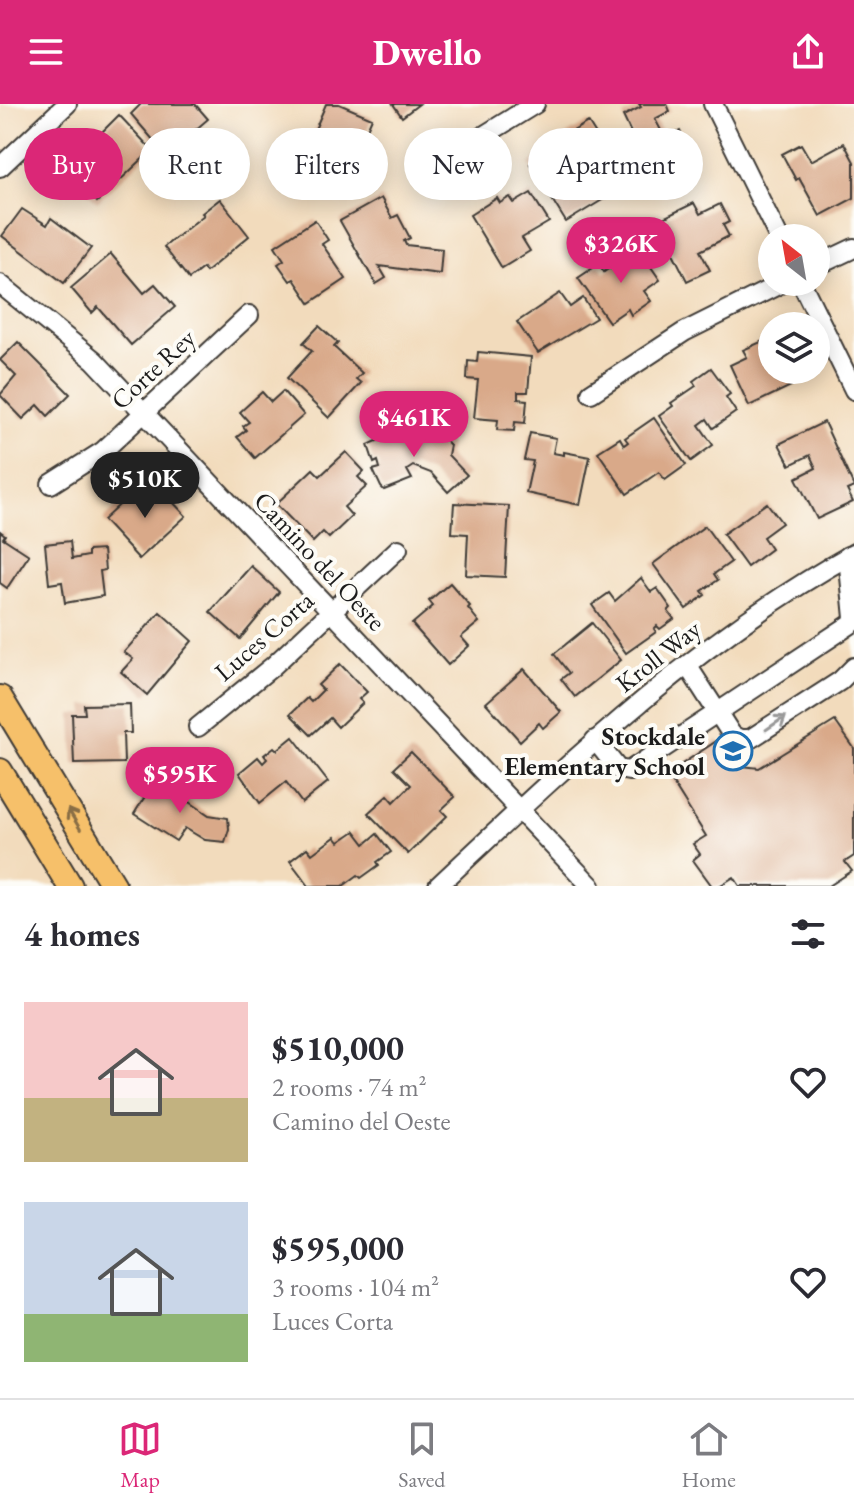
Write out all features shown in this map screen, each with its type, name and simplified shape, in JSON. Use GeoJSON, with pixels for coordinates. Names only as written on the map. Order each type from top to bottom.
{"type":"FeatureCollection","features":[{"type":"Feature","properties":{"kind":"main road"},"geometry":{"type":"LineString","coordinates":[[0,698],[114,886]]}},
{"type":"Feature","properties":{"kind":"main road"},"geometry":{"type":"LineString","coordinates":[[0,771],[70,886]]}},
{"type":"Feature","properties":{"kind":"street"},"geometry":{"type":"LineString","coordinates":[[0,167],[67,104]]}},
{"type":"Feature","properties":{"kind":"street"},"geometry":{"type":"LineString","coordinates":[[496,128],[535,104]]}},
{"type":"Feature","properties":{"kind":"street"},"geometry":{"type":"LineString","coordinates":[[713,104],[772,224]]}},
{"type":"Feature","properties":{"kind":"street"},"geometry":{"type":"LineString","coordinates":[[830,259],[854,248]]}},
{"type":"Feature","properties":{"kind":"street","name":"Camino del Oeste"},"geometry":{"type":"LineString","coordinates":[[0,284],[80,346],[591,886]]}},
{"type":"Feature","properties":{"kind":"street"},"geometry":{"type":"LineString","coordinates":[[591,393],[684,332],[758,295]]}},
{"type":"Feature","properties":{"kind":"street"},"geometry":{"type":"LineString","coordinates":[[808,296],[854,390]]}},
{"type":"Feature","properties":{"kind":"street","name":"Corte Rey"},"geometry":{"type":"LineString","coordinates":[[51,484],[103,451],[249,315]]}},
{"type":"Feature","properties":{"kind":"street","name":"Luces Corta"},"geometry":{"type":"LineString","coordinates":[[198,727],[273,666],[398,549]]}},
{"type":"Feature","properties":{"kind":"street"},"geometry":{"type":"LineString","coordinates":[[595,740],[618,769],[629,771],[854,620],[851,554]]}},
{"type":"Feature","properties":{"kind":"street","name":"Kroll Way"},"geometry":{"type":"LineString","coordinates":[[438,886],[595,740],[687,665],[778,600],[851,554]]}},
{"type":"Feature","properties":{"kind":"street"},"geometry":{"type":"LineString","coordinates":[[687,665],[732,735],[750,739],[840,681],[854,667]]}},
{"type":"Feature","properties":{"kind":"building"},"geometry":{"type":"Polygon","coordinates":[[[141,104],[195,104],[208,119],[198,128],[143,128],[131,114],[141,104]]]}},
{"type":"Feature","properties":{"kind":"building"},"geometry":{"type":"Polygon","coordinates":[[[326,104],[339,104],[372,118],[368,128],[316,128],[326,104]]]}},
{"type":"Feature","properties":{"kind":"building"},"geometry":{"type":"Polygon","coordinates":[[[393,104],[419,104],[402,117],[393,104]]]}},
{"type":"Feature","properties":{"kind":"building"},"geometry":{"type":"Polygon","coordinates":[[[639,104],[667,104],[670,111],[655,119],[660,128],[629,128],[623,116],[641,107],[639,104]]]}},
{"type":"Feature","properties":{"kind":"building"},"geometry":{"type":"Polygon","coordinates":[[[119,115],[139,136],[139,162],[123,177],[123,128],[106,128],[119,115]]]}},
{"type":"Feature","properties":{"kind":"building"},"geometry":{"type":"Polygon","coordinates":[[[588,122],[592,128],[578,128],[588,122]]]}},
{"type":"Feature","properties":{"kind":"building"},"geometry":{"type":"Polygon","coordinates":[[[844,143],[854,162],[854,198],[820,216],[782,154],[801,144],[811,161],[844,143]]]}},
{"type":"Feature","properties":{"kind":"building"},"geometry":{"type":"Polygon","coordinates":[[[528,195],[528,200],[535,200],[549,222],[522,238],[530,251],[502,268],[470,215],[494,200],[500,203],[512,200],[514,203],[528,195]]]}},
{"type":"Feature","properties":{"kind":"building"},"geometry":{"type":"Polygon","coordinates":[[[221,200],[249,236],[206,272],[203,268],[189,279],[164,247],[204,215],[202,213],[221,200]]]}},
{"type":"Feature","properties":{"kind":"building"},"geometry":{"type":"Polygon","coordinates":[[[382,200],[392,218],[398,215],[410,238],[404,241],[406,245],[442,249],[440,274],[379,266],[386,278],[376,284],[340,221],[382,200]]]}},
{"type":"Feature","properties":{"kind":"building"},"geometry":{"type":"Polygon","coordinates":[[[552,200],[602,200],[566,222],[552,200]]]}},
{"type":"Feature","properties":{"kind":"building"},"geometry":{"type":"Polygon","coordinates":[[[694,203],[700,214],[720,204],[729,222],[723,225],[729,236],[700,251],[710,270],[687,281],[657,221],[694,203]]]}},
{"type":"Feature","properties":{"kind":"building"},"geometry":{"type":"Polygon","coordinates":[[[22,209],[47,225],[51,218],[91,248],[64,283],[2,236],[22,209]]]}},
{"type":"Feature","properties":{"kind":"building"},"geometry":{"type":"Polygon","coordinates":[[[315,220],[328,240],[322,244],[346,279],[310,303],[294,279],[290,281],[278,264],[284,260],[275,246],[315,220]]]}},
{"type":"Feature","properties":{"kind":"building"},"geometry":{"type":"Polygon","coordinates":[[[638,248],[660,280],[644,291],[651,301],[631,315],[628,309],[609,322],[578,278],[599,264],[604,272],[638,248]]]}},
{"type":"Feature","properties":{"kind":"building"},"geometry":{"type":"Polygon","coordinates":[[[111,254],[144,293],[155,284],[175,307],[131,345],[98,307],[92,313],[71,288],[111,254]]]}},
{"type":"Feature","properties":{"kind":"building"},"geometry":{"type":"Polygon","coordinates":[[[560,293],[570,307],[583,298],[596,318],[538,353],[517,322],[560,293]]]}},
{"type":"Feature","properties":{"kind":"building"},"geometry":{"type":"Polygon","coordinates":[[[319,326],[338,343],[334,347],[362,373],[356,379],[361,383],[329,418],[287,378],[312,351],[303,343],[319,326]]]}},
{"type":"Feature","properties":{"kind":"building"},"geometry":{"type":"Polygon","coordinates":[[[18,342],[70,394],[48,416],[38,405],[23,419],[0,395],[16,376],[0,360],[18,342]]]}},
{"type":"Feature","properties":{"kind":"building"},"geometry":{"type":"Polygon","coordinates":[[[758,343],[758,384],[795,384],[749,406],[730,365],[747,357],[743,350],[758,343]]]}},
{"type":"Feature","properties":{"kind":"building"},"geometry":{"type":"Polygon","coordinates":[[[478,352],[531,357],[528,392],[518,392],[518,399],[527,400],[525,423],[515,422],[514,431],[497,430],[498,420],[474,418],[478,380],[467,379],[468,361],[477,362],[478,352]]]}},
{"type":"Feature","properties":{"kind":"building"},"geometry":{"type":"Polygon","coordinates":[[[711,368],[730,394],[726,397],[736,412],[713,428],[707,419],[699,425],[713,445],[691,461],[659,416],[673,406],[671,403],[696,386],[693,381],[711,368]]]}},
{"type":"Feature","properties":{"kind":"building"},"geometry":{"type":"Polygon","coordinates":[[[283,391],[304,415],[255,458],[237,437],[246,430],[243,426],[249,422],[240,412],[262,392],[271,402],[283,391]]]}},
{"type":"Feature","properties":{"kind":"building"},"geometry":{"type":"Polygon","coordinates":[[[654,418],[686,465],[665,480],[659,472],[627,494],[598,452],[620,438],[624,445],[628,442],[625,438],[654,418]]]}},
{"type":"Feature","properties":{"kind":"building"},"geometry":{"type":"Polygon","coordinates":[[[824,422],[854,487],[847,490],[853,502],[817,519],[796,478],[816,468],[810,455],[790,465],[779,444],[824,422]]]}},
{"type":"Feature","properties":{"kind":"building"},"geometry":{"type":"Polygon","coordinates":[[[408,428],[441,435],[450,445],[448,455],[467,475],[448,492],[431,473],[413,466],[407,470],[412,479],[384,490],[381,487],[373,470],[380,468],[378,461],[374,463],[368,445],[401,430],[406,433],[408,428]]]}},
{"type":"Feature","properties":{"kind":"building"},"geometry":{"type":"Polygon","coordinates":[[[530,433],[556,438],[553,453],[590,457],[580,505],[526,493],[533,461],[524,460],[530,433]]]}},
{"type":"Feature","properties":{"kind":"building"},"geometry":{"type":"Polygon","coordinates":[[[346,452],[364,471],[358,477],[367,486],[344,507],[352,516],[329,538],[323,532],[313,542],[276,504],[313,469],[320,476],[346,452]]]}},
{"type":"Feature","properties":{"kind":"building"},"geometry":{"type":"Polygon","coordinates":[[[155,483],[186,516],[139,559],[103,520],[129,496],[135,502],[155,483]]]}},
{"type":"Feature","properties":{"kind":"building"},"geometry":{"type":"Polygon","coordinates":[[[454,503],[509,506],[505,577],[466,575],[468,534],[452,533],[454,503]]]}},
{"type":"Feature","properties":{"kind":"building"},"geometry":{"type":"Polygon","coordinates":[[[767,503],[782,523],[763,537],[771,549],[747,567],[723,534],[767,503]]]}},
{"type":"Feature","properties":{"kind":"building"},"geometry":{"type":"Polygon","coordinates":[[[705,526],[731,562],[714,574],[718,580],[702,591],[705,595],[686,609],[653,564],[705,526]]]}},
{"type":"Feature","properties":{"kind":"building"},"geometry":{"type":"Polygon","coordinates":[[[0,531],[5,535],[3,538],[29,555],[7,588],[0,583],[0,531]]]}},
{"type":"Feature","properties":{"kind":"building"},"geometry":{"type":"Polygon","coordinates":[[[70,541],[72,559],[88,556],[88,551],[103,550],[105,570],[100,571],[103,596],[65,603],[62,582],[49,584],[45,544],[70,541]]]}},
{"type":"Feature","properties":{"kind":"building"},"geometry":{"type":"Polygon","coordinates":[[[251,566],[279,592],[240,639],[210,612],[251,566]]]}},
{"type":"Feature","properties":{"kind":"building"},"geometry":{"type":"Polygon","coordinates":[[[641,578],[651,592],[657,588],[671,608],[668,611],[674,619],[660,629],[657,626],[654,629],[656,632],[626,653],[592,605],[609,593],[615,601],[641,578]]]}},
{"type":"Feature","properties":{"kind":"building"},"geometry":{"type":"Polygon","coordinates":[[[450,583],[479,622],[461,637],[469,646],[448,665],[412,624],[433,606],[429,601],[450,583]]]}},
{"type":"Feature","properties":{"kind":"building"},"geometry":{"type":"Polygon","coordinates":[[[160,612],[192,641],[147,695],[121,672],[133,659],[124,652],[160,612]]]}},
{"type":"Feature","properties":{"kind":"building"},"geometry":{"type":"Polygon","coordinates":[[[592,623],[621,660],[575,697],[561,679],[569,673],[554,654],[592,623]]]}},
{"type":"Feature","properties":{"kind":"building"},"geometry":{"type":"Polygon","coordinates":[[[340,664],[367,692],[359,699],[363,703],[338,727],[330,718],[311,735],[290,714],[307,698],[311,702],[323,690],[318,685],[340,664]]]}},
{"type":"Feature","properties":{"kind":"building"},"geometry":{"type":"Polygon","coordinates":[[[524,669],[561,712],[543,728],[539,723],[520,741],[486,703],[524,669]]]}},
{"type":"Feature","properties":{"kind":"building"},"geometry":{"type":"Polygon","coordinates":[[[130,704],[131,733],[123,733],[124,763],[74,764],[72,714],[85,714],[84,705],[130,704]]]}},
{"type":"Feature","properties":{"kind":"building"},"geometry":{"type":"Polygon","coordinates":[[[835,721],[854,748],[854,856],[845,862],[852,871],[829,886],[740,886],[734,877],[719,886],[712,886],[693,860],[700,854],[693,844],[706,836],[667,774],[718,740],[734,765],[759,768],[835,721]]]}},
{"type":"Feature","properties":{"kind":"building"},"geometry":{"type":"Polygon","coordinates":[[[293,737],[328,782],[302,803],[286,782],[260,803],[239,773],[258,757],[263,763],[267,759],[264,755],[274,747],[277,750],[293,737]]]}},
{"type":"Feature","properties":{"kind":"building"},"geometry":{"type":"Polygon","coordinates":[[[411,752],[455,797],[441,810],[447,816],[408,854],[368,813],[388,795],[394,802],[411,785],[394,768],[411,752]]]}},
{"type":"Feature","properties":{"kind":"building"},"geometry":{"type":"Polygon","coordinates":[[[156,779],[209,815],[228,818],[225,842],[205,840],[185,828],[176,841],[134,814],[156,779]]]}},
{"type":"Feature","properties":{"kind":"building"},"geometry":{"type":"Polygon","coordinates":[[[355,831],[365,844],[377,834],[391,852],[361,878],[358,875],[343,886],[309,886],[290,861],[307,848],[312,854],[335,837],[339,842],[355,831]]]}},
{"type":"Feature","properties":{"kind":"place","name":"Stockdale Elementary School"},"geometry":{"type":"Point","coordinates":[733,751]}}]}
